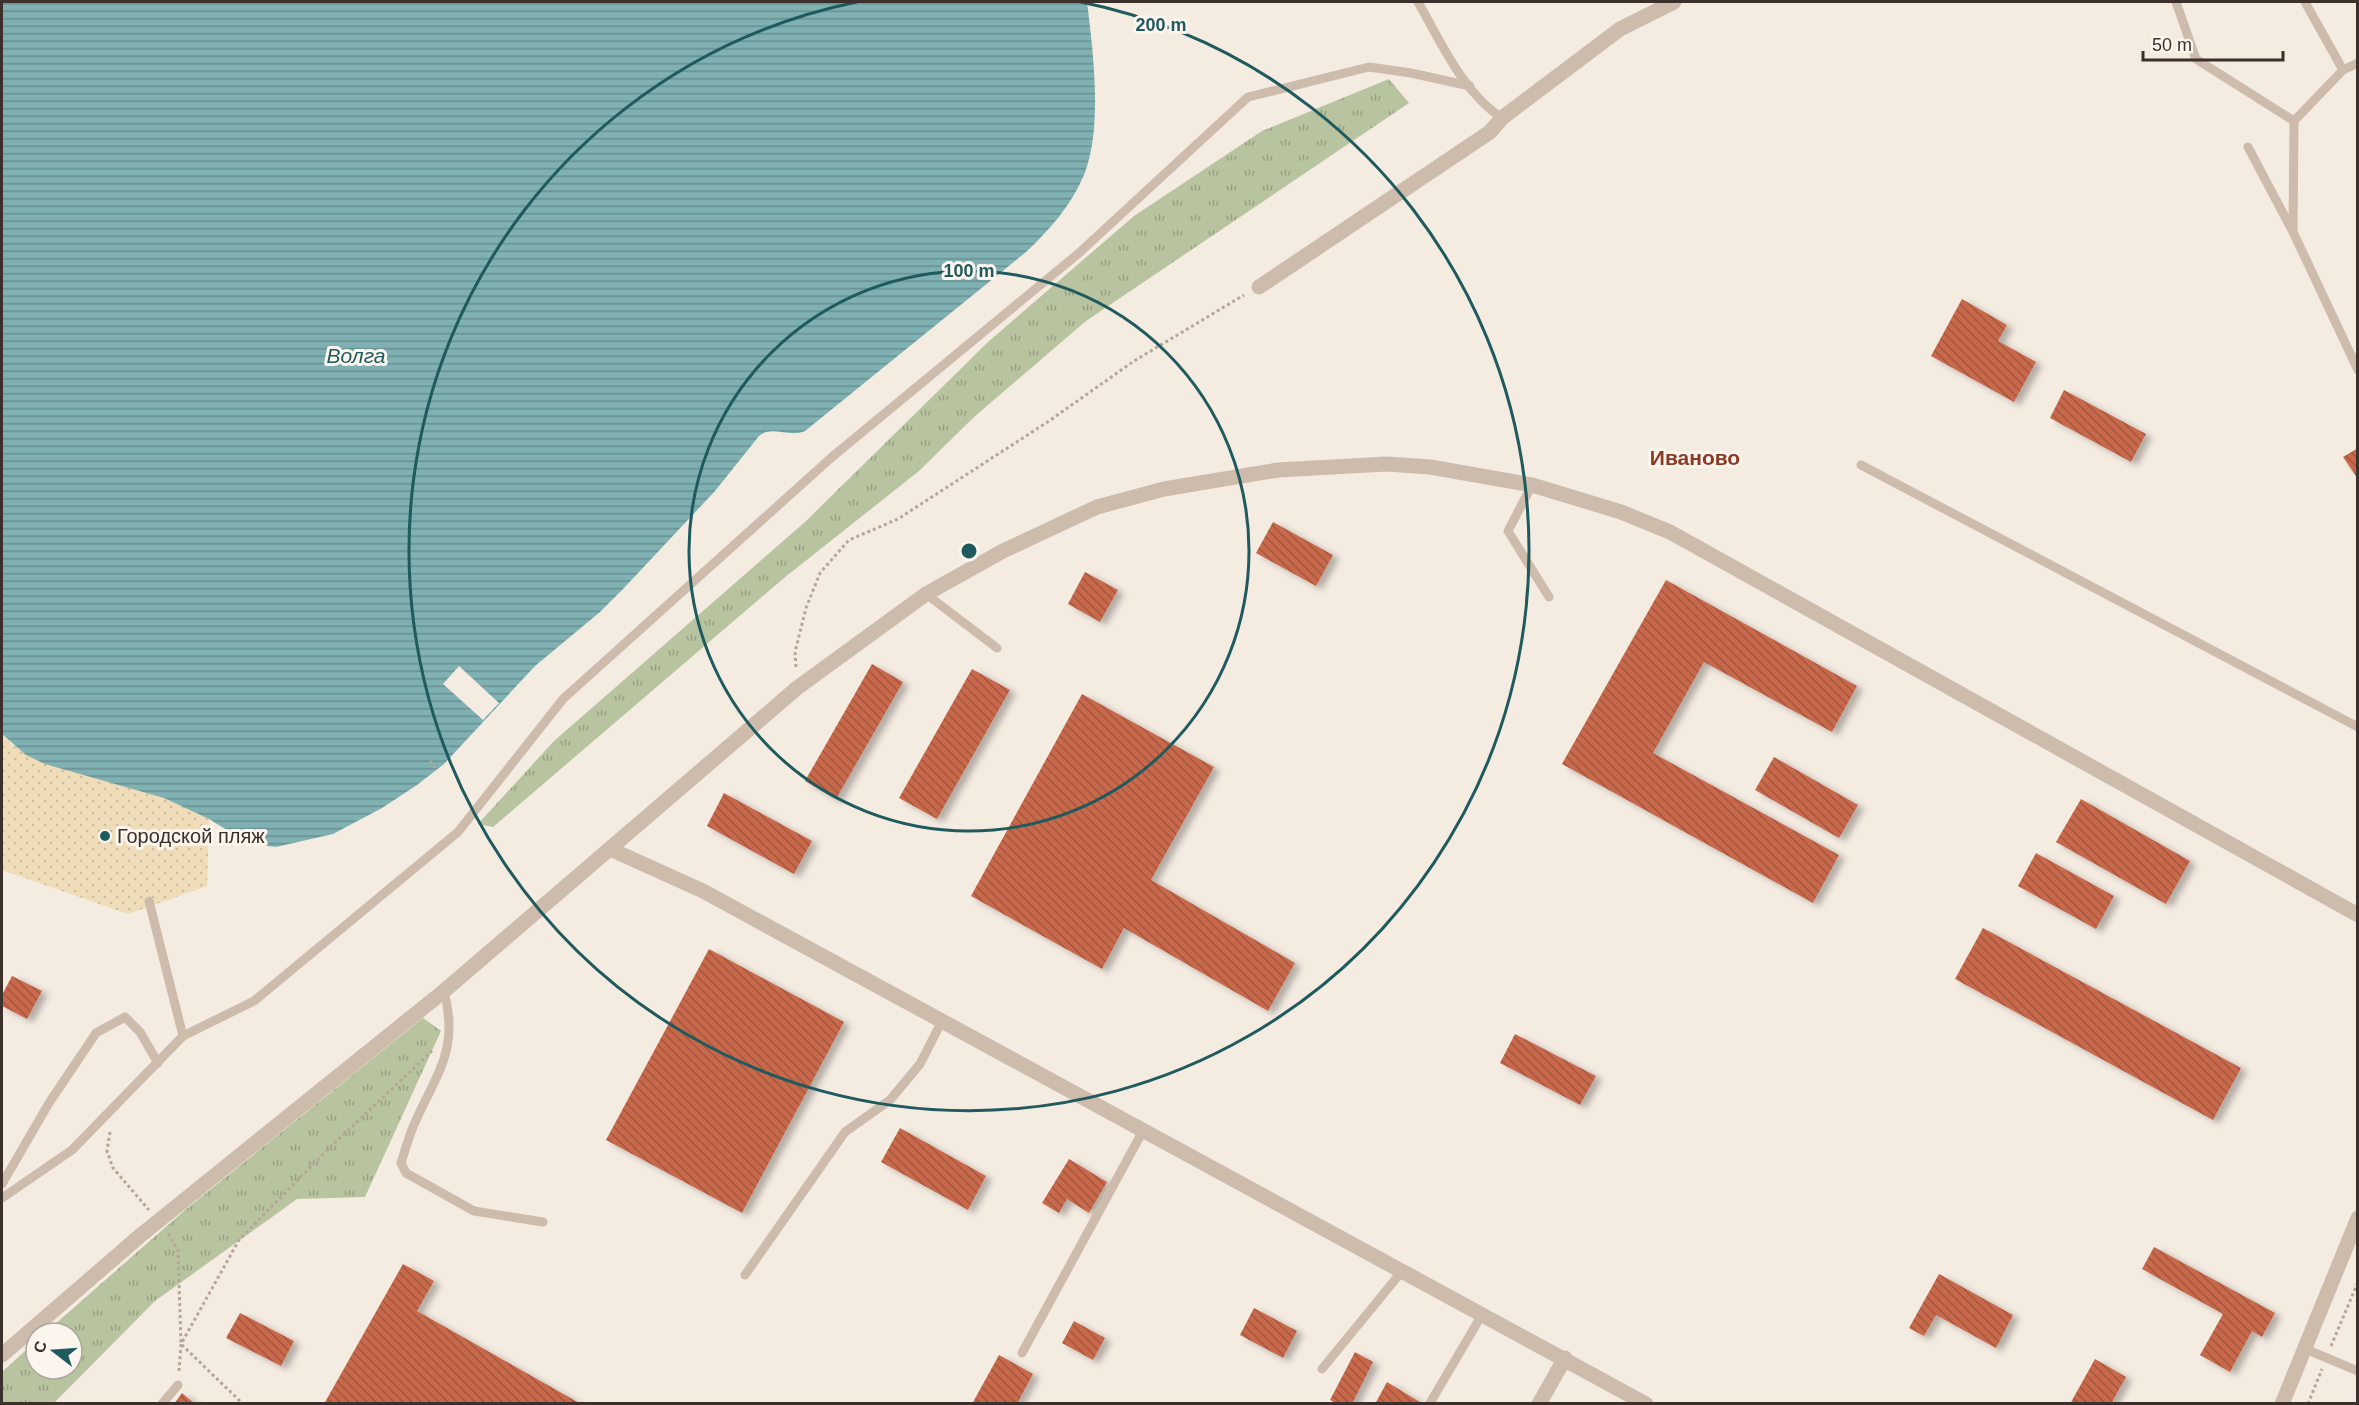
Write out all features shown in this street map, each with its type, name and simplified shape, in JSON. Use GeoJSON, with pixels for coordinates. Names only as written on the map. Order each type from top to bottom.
{"type":"FeatureCollection","features":[{"type":"Feature","properties":{"kind":"street"},"geometry":{"type":"LineString","coordinates":[[1259,287],[1490,132],[1502,118],[1620,29],[1674,2]]}},
{"type":"Feature","properties":{"kind":"street"},"geometry":{"type":"LineString","coordinates":[[2,1354],[141,1235],[444,991],[797,688],[926,594],[1003,551],[1097,507],[1164,489],[1278,470],[1387,464],[1430,467],[1532,485],[1621,512],[1671,532],[2358,915]]}},
{"type":"Feature","properties":{"kind":"street"},"geometry":{"type":"LineString","coordinates":[[610,849],[703,891],[943,1019],[1646,1404]]}},
{"type":"Feature","properties":{"kind":"street"},"geometry":{"type":"LineString","coordinates":[[2282,1404],[2358,1218]]}},
{"type":"Feature","properties":{"kind":"street"},"geometry":{"type":"LineString","coordinates":[[1539,1404],[1565,1358]]}},
{"type":"Feature","properties":{"kind":"lane"},"geometry":{"type":"LineString","coordinates":[[1418,2],[1470,86],[1492,111],[1502,118]]}},
{"type":"Feature","properties":{"kind":"lane"},"geometry":{"type":"LineString","coordinates":[[2176,2],[2196,59],[2294,121]]}},
{"type":"Feature","properties":{"kind":"lane"},"geometry":{"type":"LineString","coordinates":[[2305,2],[2343,70]]}},
{"type":"Feature","properties":{"kind":"lane"},"geometry":{"type":"LineString","coordinates":[[2293,232],[2294,121],[2343,70],[2358,63]]}},
{"type":"Feature","properties":{"kind":"lane"},"geometry":{"type":"LineString","coordinates":[[2,1198],[72,1150],[183,1036],[254,1001],[458,832],[563,699],[832,457],[1079,253],[1248,97],[1369,68],[1411,73],[1470,86]]}},
{"type":"Feature","properties":{"kind":"lane"},"geometry":{"type":"LineString","coordinates":[[2248,147],[2293,232],[2358,370]]}},
{"type":"Feature","properties":{"kind":"lane"},"geometry":{"type":"LineString","coordinates":[[1861,465],[2358,727]]}},
{"type":"Feature","properties":{"kind":"lane"},"geometry":{"type":"LineString","coordinates":[[1532,485],[1508,531],[1549,597]]}},
{"type":"Feature","properties":{"kind":"lane"},"geometry":{"type":"LineString","coordinates":[[926,594],[997,648]]}},
{"type":"Feature","properties":{"kind":"lane"},"geometry":{"type":"LineString","coordinates":[[149,901],[183,1036]]}},
{"type":"Feature","properties":{"kind":"lane"},"geometry":{"type":"LineString","coordinates":[[444,991],[450,1013],[450,1033],[438,1077],[413,1127],[401,1163],[406,1173],[474,1211],[543,1222]]}},
{"type":"Feature","properties":{"kind":"lane"},"geometry":{"type":"LineString","coordinates":[[2,1184],[49,1103],[96,1034],[125,1017],[140,1032],[158,1063]]}},
{"type":"Feature","properties":{"kind":"lane"},"geometry":{"type":"LineString","coordinates":[[745,1275],[845,1132],[890,1100],[920,1064],[943,1019]]}},
{"type":"Feature","properties":{"kind":"lane"},"geometry":{"type":"LineString","coordinates":[[1022,1353],[1144,1129]]}},
{"type":"Feature","properties":{"kind":"lane"},"geometry":{"type":"LineString","coordinates":[[1322,1369],[1403,1270]]}},
{"type":"Feature","properties":{"kind":"lane"},"geometry":{"type":"LineString","coordinates":[[1430,1403],[1483,1313]]}},
{"type":"Feature","properties":{"kind":"lane"},"geometry":{"type":"LineString","coordinates":[[2303,1348],[2358,1371]]}},
{"type":"Feature","properties":{"kind":"lane"},"geometry":{"type":"LineString","coordinates":[[162,1404],[178,1385]]}},
{"type":"Feature","properties":{"kind":"path"},"geometry":{"type":"LineString","coordinates":[[797,688],[795,652],[806,608],[820,573],[849,540],[898,519],[1049,421],[1134,361],[1220,307],[1259,287]]}},
{"type":"Feature","properties":{"kind":"path"},"geometry":{"type":"LineString","coordinates":[[430,761],[437,770]]}},
{"type":"Feature","properties":{"kind":"path"},"geometry":{"type":"LineString","coordinates":[[178,1385],[181,1344],[239,1240],[324,1153],[450,1033]]}},
{"type":"Feature","properties":{"kind":"path"},"geometry":{"type":"LineString","coordinates":[[2308,1404],[2358,1282]]}},
{"type":"Feature","properties":{"kind":"path"},"geometry":{"type":"LineString","coordinates":[[181,1344],[243,1404]]}},
{"type":"Feature","properties":{"kind":"green space"},"geometry":{"type":"Polygon","coordinates":[[[1389,79],[1409,103],[1086,321],[974,417],[919,471],[784,578],[493,827],[478,824],[554,741],[805,522],[988,342],[1134,216],[1262,131],[1389,79]]]}},
{"type":"Feature","properties":{"kind":"green space"},"geometry":{"type":"Polygon","coordinates":[[[423,1018],[441,1031],[365,1197],[297,1199],[155,1301],[84,1373],[84,1321],[59,1321],[185,1210],[423,1018]]]}},
{"type":"Feature","properties":{"kind":"green space"},"geometry":{"type":"Polygon","coordinates":[[[24,1352],[24,1381],[76,1381],[54,1403],[2,1403],[2,1372],[24,1352]]]}},
{"type":"Feature","properties":{"kind":"sand","name":"Городской пляж"},"geometry":{"type":"Polygon","coordinates":[[[2,734],[12,745],[97,778],[164,798],[209,819],[207,886],[128,914],[2,870],[2,734]]]}},
{"type":"Feature","properties":{"kind":"water","name":"Волга"},"geometry":{"type":"Polygon","coordinates":[[[2,2],[1087,2],[1095,89],[1093,135],[1084,175],[1073,197],[1051,226],[1026,252],[805,431],[793,433],[775,431],[759,436],[715,491],[623,589],[600,612],[535,666],[444,764],[382,808],[333,834],[276,847],[259,845],[240,838],[209,819],[164,798],[45,764],[26,755],[2,734],[2,2]]]}},
{"type":"Feature","properties":{"kind":"pier"},"geometry":{"type":"Polygon","coordinates":[[[459,666],[499,703],[483,720],[443,684],[459,666]]]}},
{"type":"Feature","properties":{"kind":"building"},"geometry":{"type":"Polygon","coordinates":[[[1962,299],[2007,325],[1998,341],[2036,362],[2014,402],[1931,356],[1962,299]]]}},
{"type":"Feature","properties":{"kind":"building"},"geometry":{"type":"Polygon","coordinates":[[[2064,390],[2146,434],[2131,462],[2050,418],[2064,390]]]}},
{"type":"Feature","properties":{"kind":"building"},"geometry":{"type":"Polygon","coordinates":[[[2358,448],[2358,479],[2343,457],[2358,448]]]}},
{"type":"Feature","properties":{"kind":"building"},"geometry":{"type":"Polygon","coordinates":[[[1273,522],[1333,555],[1316,586],[1256,553],[1273,522]]]}},
{"type":"Feature","properties":{"kind":"building"},"geometry":{"type":"Polygon","coordinates":[[[1085,572],[1118,590],[1100,622],[1068,604],[1085,572]]]}},
{"type":"Feature","properties":{"kind":"building"},"geometry":{"type":"Polygon","coordinates":[[[1666,580],[1857,686],[1832,732],[1704,662],[1653,753],[1839,855],[1813,903],[1562,764],[1666,580]]]}},
{"type":"Feature","properties":{"kind":"building"},"geometry":{"type":"Polygon","coordinates":[[[872,664],[903,682],[836,799],[805,781],[872,664]]]}},
{"type":"Feature","properties":{"kind":"building"},"geometry":{"type":"Polygon","coordinates":[[[972,669],[1010,690],[937,819],[899,798],[972,669]]]}},
{"type":"Feature","properties":{"kind":"building"},"geometry":{"type":"Polygon","coordinates":[[[1082,694],[1214,767],[1151,880],[1295,963],[1268,1011],[1124,928],[1102,969],[971,896],[1082,694]]]}},
{"type":"Feature","properties":{"kind":"building"},"geometry":{"type":"Polygon","coordinates":[[[1774,757],[1858,805],[1839,838],[1755,790],[1774,757]]]}},
{"type":"Feature","properties":{"kind":"building"},"geometry":{"type":"Polygon","coordinates":[[[724,793],[812,841],[794,874],[707,826],[724,793]]]}},
{"type":"Feature","properties":{"kind":"building"},"geometry":{"type":"Polygon","coordinates":[[[2081,799],[2190,861],[2166,904],[2056,842],[2081,799]]]}},
{"type":"Feature","properties":{"kind":"building"},"geometry":{"type":"Polygon","coordinates":[[[2036,853],[2114,896],[2096,929],[2018,886],[2036,853]]]}},
{"type":"Feature","properties":{"kind":"building"},"geometry":{"type":"Polygon","coordinates":[[[1983,928],[2241,1068],[2213,1120],[1955,979],[1983,928]]]}},
{"type":"Feature","properties":{"kind":"building"},"geometry":{"type":"Polygon","coordinates":[[[709,949],[844,1022],[742,1213],[606,1140],[709,949]]]}},
{"type":"Feature","properties":{"kind":"building"},"geometry":{"type":"Polygon","coordinates":[[[12,976],[42,991],[27,1019],[2,1006],[2,995],[12,976]]]}},
{"type":"Feature","properties":{"kind":"building"},"geometry":{"type":"Polygon","coordinates":[[[1515,1034],[1596,1076],[1580,1105],[1500,1063],[1515,1034]]]}},
{"type":"Feature","properties":{"kind":"building"},"geometry":{"type":"Polygon","coordinates":[[[900,1128],[986,1176],[968,1210],[881,1162],[900,1128]]]}},
{"type":"Feature","properties":{"kind":"building"},"geometry":{"type":"Polygon","coordinates":[[[1069,1159],[1107,1182],[1089,1213],[1067,1199],[1059,1213],[1042,1203],[1069,1159]]]}},
{"type":"Feature","properties":{"kind":"building"},"geometry":{"type":"Polygon","coordinates":[[[2154,1247],[2275,1313],[2262,1337],[2252,1331],[2230,1372],[2200,1355],[2223,1314],[2142,1269],[2154,1247]]]}},
{"type":"Feature","properties":{"kind":"building"},"geometry":{"type":"Polygon","coordinates":[[[403,1264],[434,1281],[417,1311],[581,1404],[324,1404],[403,1264]]]}},
{"type":"Feature","properties":{"kind":"building"},"geometry":{"type":"Polygon","coordinates":[[[1939,1274],[2013,1315],[1996,1348],[1936,1315],[1924,1336],[1909,1328],[1939,1274]]]}},
{"type":"Feature","properties":{"kind":"building"},"geometry":{"type":"Polygon","coordinates":[[[1254,1308],[1297,1331],[1283,1358],[1240,1335],[1254,1308]]]}},
{"type":"Feature","properties":{"kind":"building"},"geometry":{"type":"Polygon","coordinates":[[[240,1313],[294,1341],[281,1366],[226,1338],[240,1313]]]}},
{"type":"Feature","properties":{"kind":"building"},"geometry":{"type":"Polygon","coordinates":[[[1074,1321],[1105,1338],[1093,1360],[1062,1343],[1074,1321]]]}},
{"type":"Feature","properties":{"kind":"building"},"geometry":{"type":"Polygon","coordinates":[[[1355,1352],[1373,1362],[1352,1404],[1338,1404],[1330,1400],[1355,1352]]]}},
{"type":"Feature","properties":{"kind":"building"},"geometry":{"type":"Polygon","coordinates":[[[999,1355],[1033,1374],[1017,1404],[972,1404],[999,1355]]]}},
{"type":"Feature","properties":{"kind":"building"},"geometry":{"type":"Polygon","coordinates":[[[2095,1359],[2126,1377],[2111,1404],[2070,1404],[2095,1359]]]}},
{"type":"Feature","properties":{"kind":"building"},"geometry":{"type":"Polygon","coordinates":[[[1387,1382],[1423,1404],[1375,1404],[1387,1382]]]}},
{"type":"Feature","properties":{"kind":"building"},"geometry":{"type":"Polygon","coordinates":[[[182,1393],[195,1404],[174,1404],[182,1393]]]}},
{"type":"Feature","properties":{"kind":"place","name":"Городской пляж"},"geometry":{"type":"Point","coordinates":[105,836]}},
{"type":"Feature","properties":{"kind":"district","name":"Иваново"},"geometry":{"type":"Point","coordinates":[1695,457]}}]}
